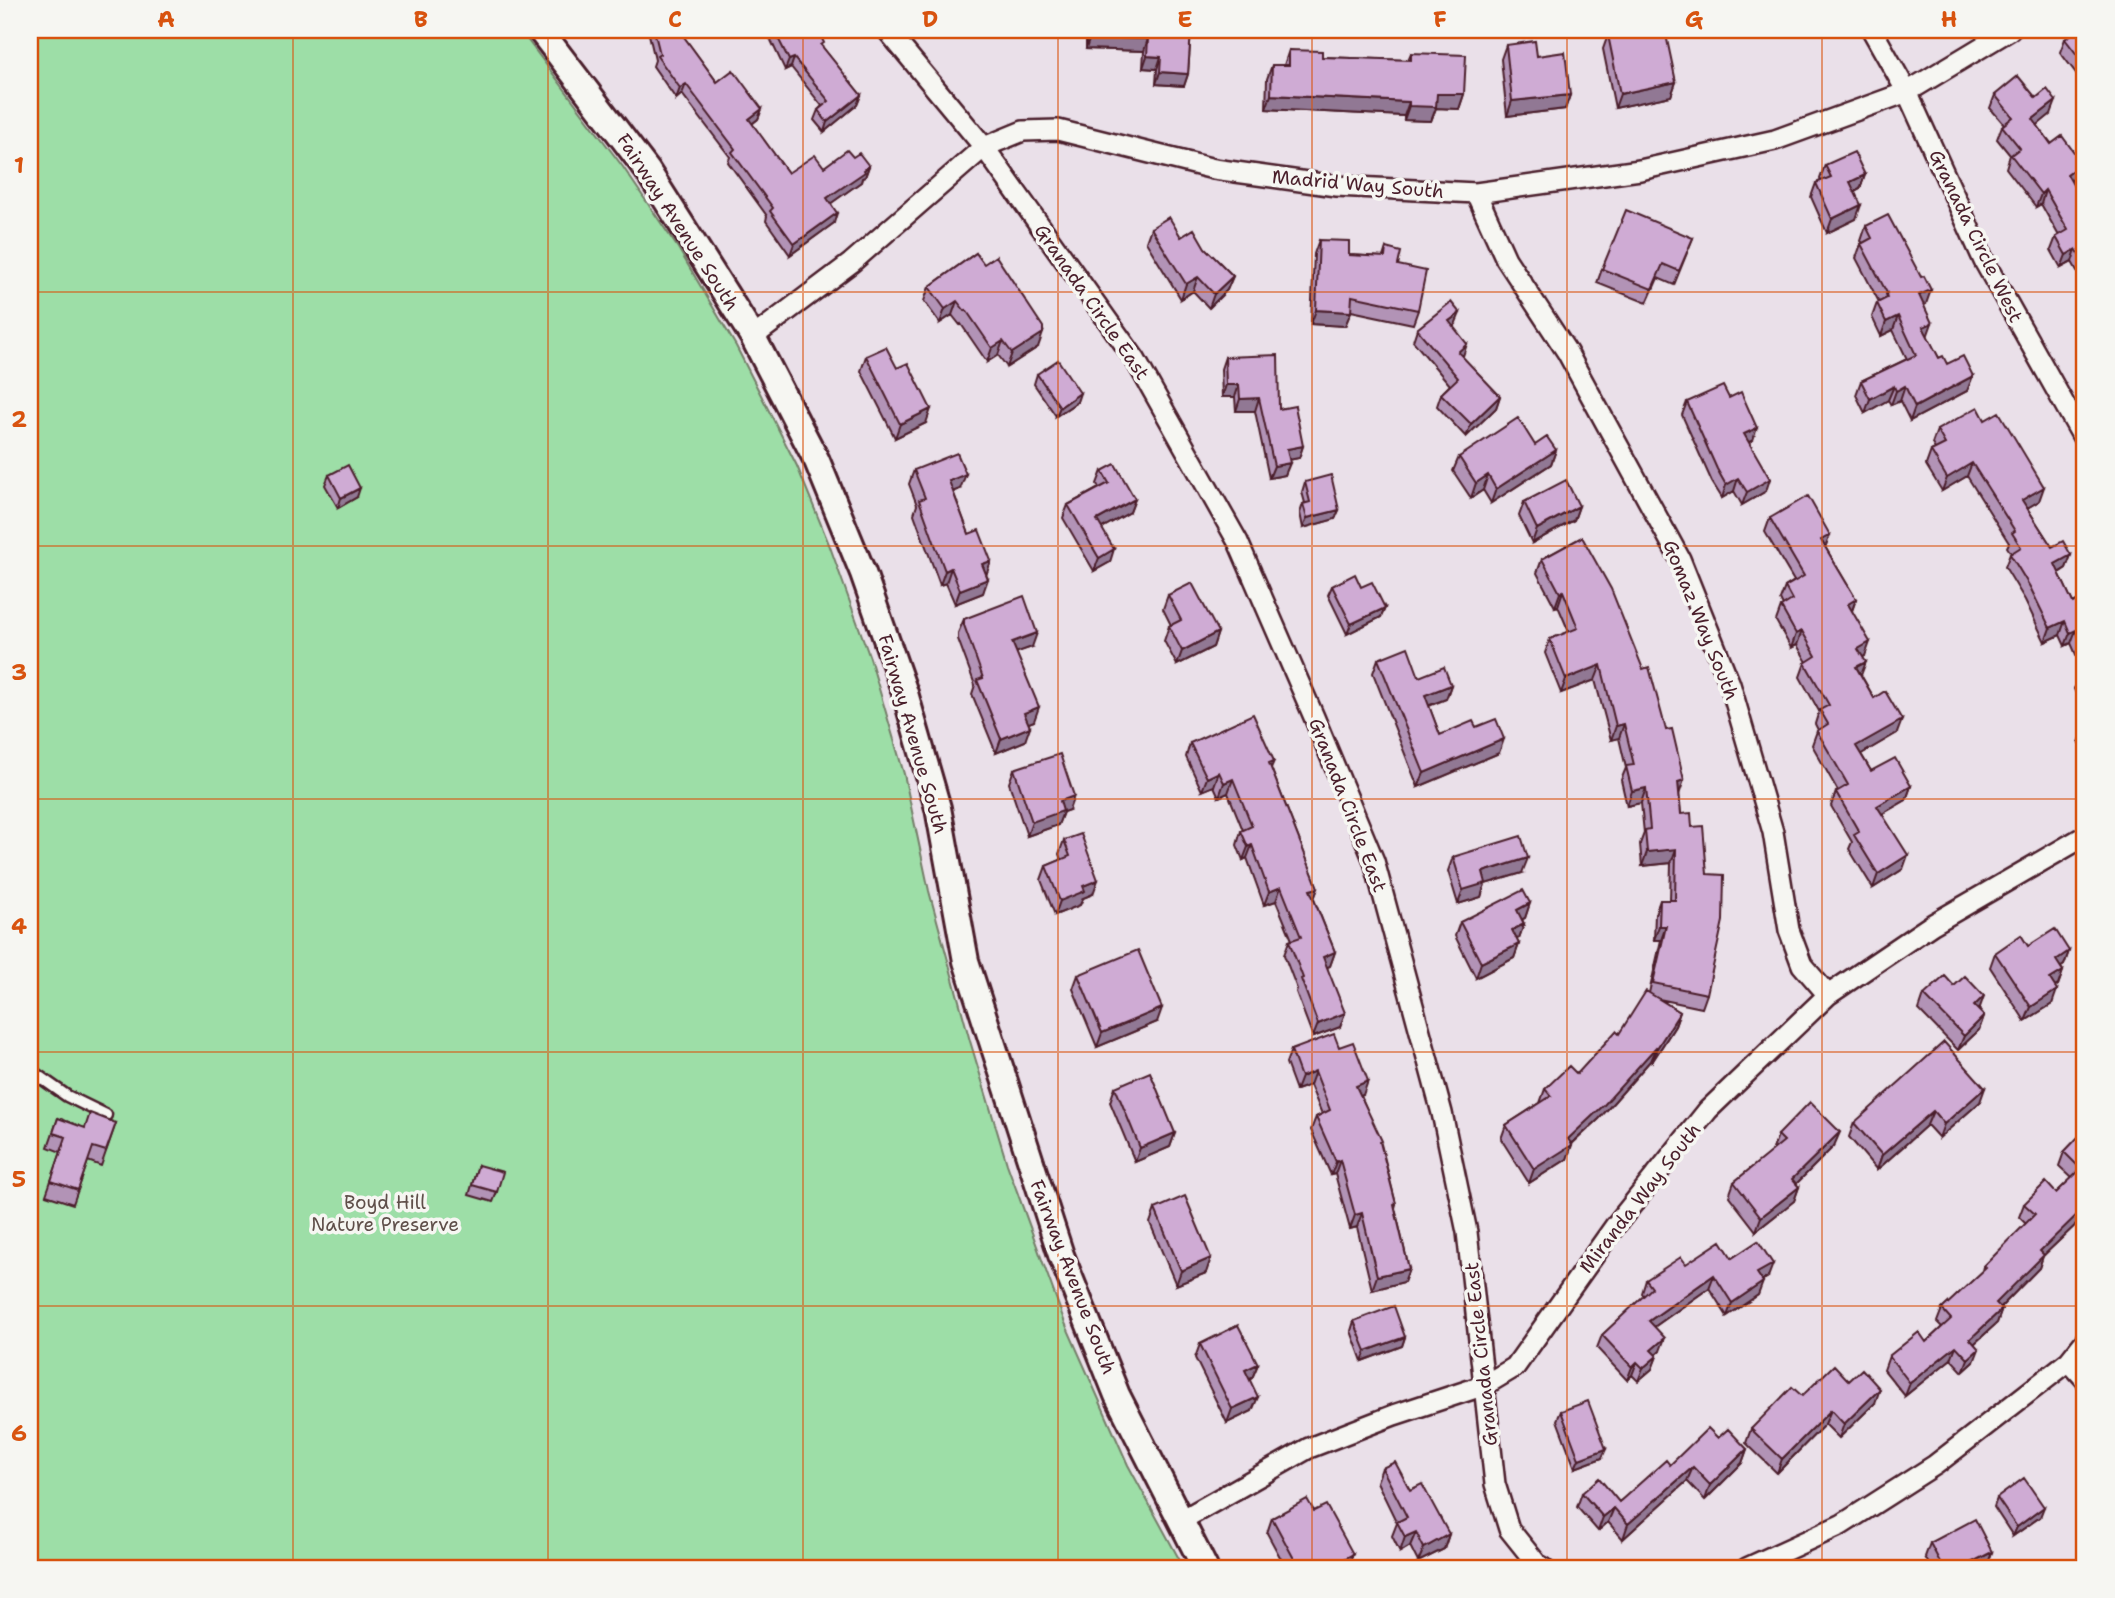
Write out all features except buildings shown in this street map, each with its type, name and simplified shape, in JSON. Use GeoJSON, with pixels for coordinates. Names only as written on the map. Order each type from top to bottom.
{"type":"FeatureCollection","features":[{"type":"Feature","properties":{"kind":"street","name":"Fairway Avenue South"},"geometry":{"type":"LineString","coordinates":[[540,30],[648,170],[753,337],[817,461],[863,573],[905,693],[938,808],[965,961],[1061,1255],[1117,1395],[1205,1568]]}},
{"type":"Feature","properties":{"kind":"street"},"geometry":{"type":"LineString","coordinates":[[887,30],[984,147]]}},
{"type":"Feature","properties":{"kind":"street","name":"Granada Circle West"},"geometry":{"type":"LineString","coordinates":[[1872,30],[1907,92],[1984,261],[2085,441]]}},
{"type":"Feature","properties":{"kind":"street","name":"Madrid Way South"},"geometry":{"type":"LineString","coordinates":[[753,337],[851,263],[984,147],[1023,131],[1058,130],[1214,170],[1336,186],[1476,193],[1640,170],[1775,140],[1907,92],[2010,30]]}},
{"type":"Feature","properties":{"kind":"street","name":"Granada Circle East"},"geometry":{"type":"LineString","coordinates":[[984,147],[1135,359],[1238,542],[1374,861],[1417,1016],[1448,1140],[1467,1232],[1495,1484],[1509,1529],[1537,1564],[1544,1568]]}},
{"type":"Feature","properties":{"kind":"street","name":"Gomaz Way South"},"geometry":{"type":"LineString","coordinates":[[1476,193],[1506,259],[1567,352],[1681,559],[1730,684],[1773,832],[1789,930],[1802,965],[1828,995]]}},
{"type":"Feature","properties":{"kind":"street","name":"Miranda Way South"},"geometry":{"type":"LineString","coordinates":[[1180,1521],[1309,1448],[1394,1415],[1485,1385],[1515,1367],[1615,1226],[1708,1110],[1828,995],[1933,924],[2085,836]]}},
{"type":"Feature","properties":{"kind":"street"},"geometry":{"type":"LineString","coordinates":[[1748,1568],[1841,1525],[1935,1465],[2069,1361],[2085,1340]]}},
{"type":"Feature","properties":{"kind":"street"},"geometry":{"type":"LineString","coordinates":[[2069,1361],[2085,1379]]}},
{"type":"Feature","properties":{"kind":"lane"},"geometry":{"type":"LineString","coordinates":[[30,1070],[67,1096],[106,1115]]}},
{"type":"Feature","properties":{"kind":"green space","name":"Boyd Hill Nature Preserve"},"geometry":{"type":"Polygon","coordinates":[[[30,30],[520,30],[623,167],[678,248],[736,346],[797,466],[829,544],[870,658],[904,774],[929,891],[1007,1164],[1065,1323],[1128,1465],[1184,1568],[30,1568],[30,30]]]}}]}
